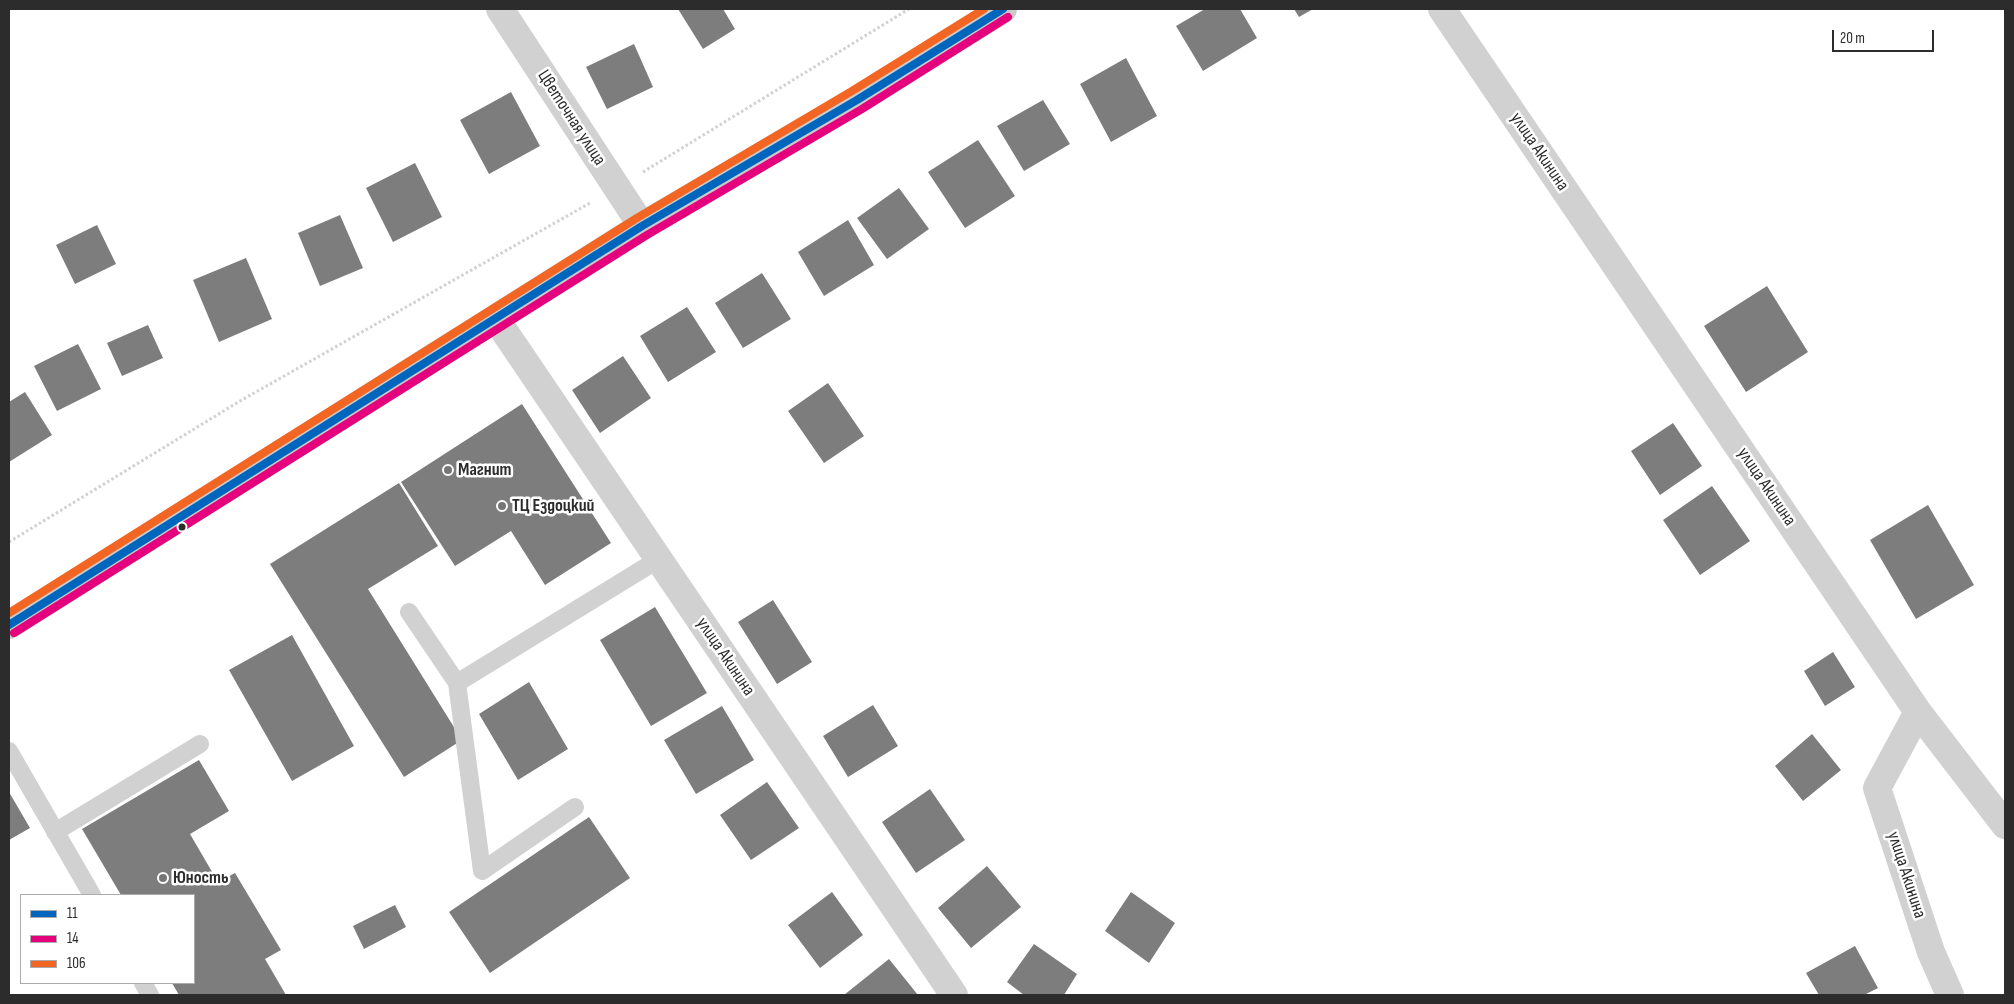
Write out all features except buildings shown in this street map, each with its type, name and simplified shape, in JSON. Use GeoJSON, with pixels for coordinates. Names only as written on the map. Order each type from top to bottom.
{"type":"FeatureCollection","features":[{"type":"Feature","properties":{"kind":"main road"},"geometry":{"type":"LineString","coordinates":[[9,625],[642,226],[856,100],[1003,9]]}},
{"type":"Feature","properties":{"kind":"street","name":"Цветочная улица"},"geometry":{"type":"LineString","coordinates":[[500,9],[642,226]]}},
{"type":"Feature","properties":{"kind":"street","name":"улица Акинина"},"geometry":{"type":"LineString","coordinates":[[1442,9],[1918,712],[1877,788],[1931,952],[1950,995]]}},
{"type":"Feature","properties":{"kind":"street","name":"улица Акинина"},"geometry":{"type":"LineString","coordinates":[[496,318],[954,995]]}},
{"type":"Feature","properties":{"kind":"street"},"geometry":{"type":"LineString","coordinates":[[1918,712],[2005,825]]}},
{"type":"Feature","properties":{"kind":"lane"},"geometry":{"type":"LineString","coordinates":[[457,683],[659,559]]}},
{"type":"Feature","properties":{"kind":"lane"},"geometry":{"type":"LineString","coordinates":[[410,612],[457,683],[482,871],[575,807]]}},
{"type":"Feature","properties":{"kind":"lane"},"geometry":{"type":"LineString","coordinates":[[55,832],[200,744]]}},
{"type":"Feature","properties":{"kind":"lane"},"geometry":{"type":"LineString","coordinates":[[9,750],[91,894]]}},
{"type":"Feature","properties":{"kind":"lane"},"geometry":{"type":"LineString","coordinates":[[144,984],[150,995]]}},
{"type":"Feature","properties":{"kind":"path"},"geometry":{"type":"LineString","coordinates":[[9,542],[240,401],[617,188],[908,9]]}},
{"type":"Feature","properties":{"kind":"transit line","name":"106"},"geometry":{"type":"LineString","coordinates":[[9,613],[637,218],[852,91],[984,9]]}},
{"type":"Feature","properties":{"kind":"transit line","name":"11"},"geometry":{"type":"LineString","coordinates":[[9,625],[642,226],[857,100],[1003,9]]}},
{"type":"Feature","properties":{"kind":"transit line","name":"14"},"geometry":{"type":"LineString","coordinates":[[14,633],[647,235],[862,109],[1008,17]]}},
{"type":"Feature","properties":{"kind":"place","name":"Магнит"},"geometry":{"type":"Point","coordinates":[448,470]}},
{"type":"Feature","properties":{"kind":"place","name":"ТЦ Ездоцкий"},"geometry":{"type":"Point","coordinates":[502,506]}},
{"type":"Feature","properties":{"kind":"place","name":"Юность"},"geometry":{"type":"Point","coordinates":[163,878]}}]}
